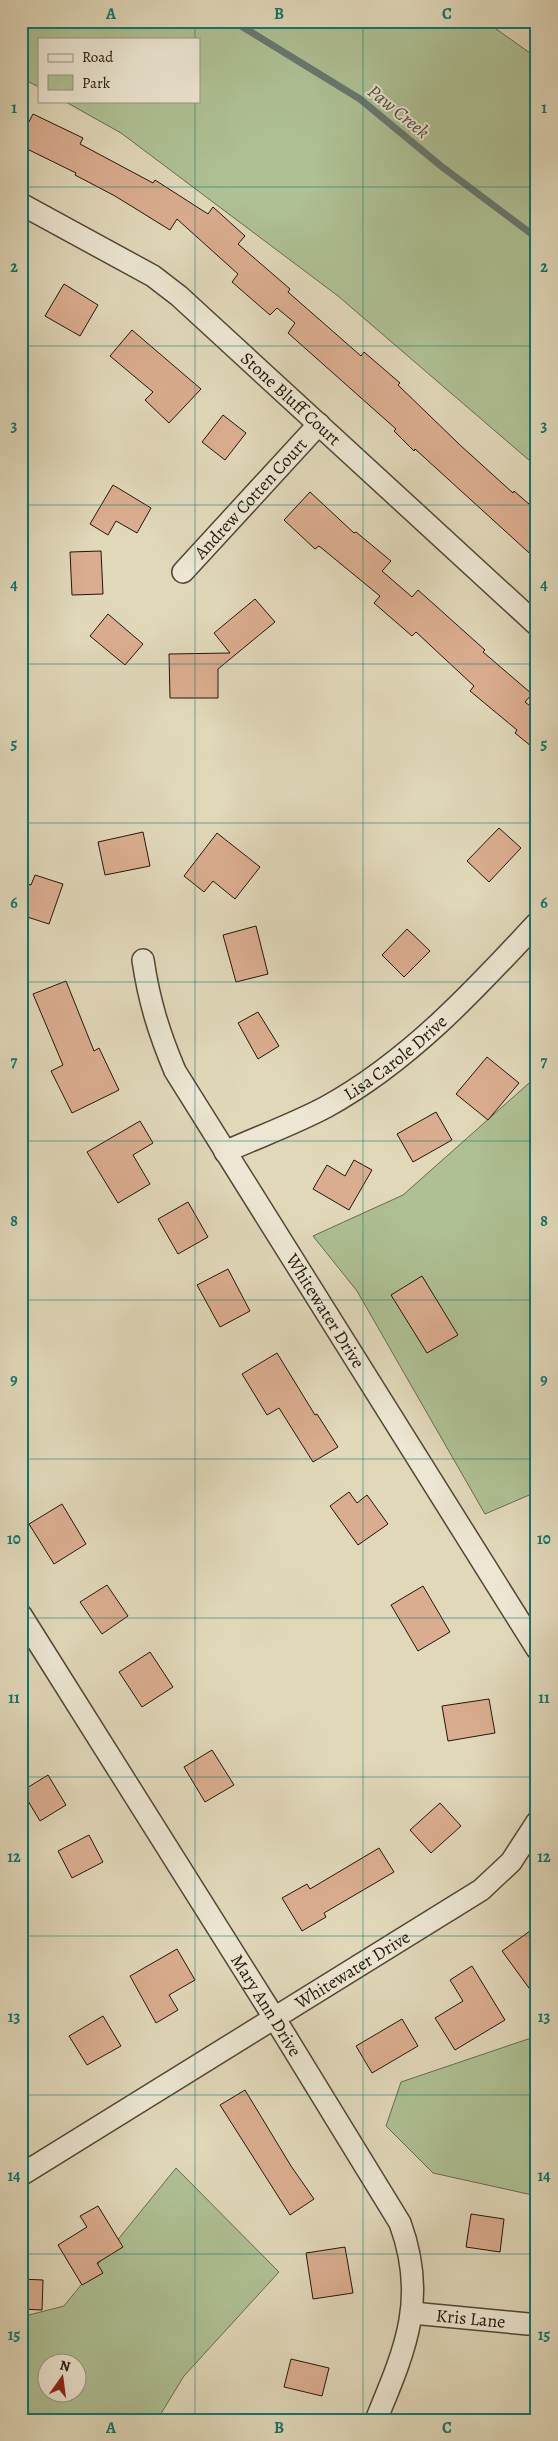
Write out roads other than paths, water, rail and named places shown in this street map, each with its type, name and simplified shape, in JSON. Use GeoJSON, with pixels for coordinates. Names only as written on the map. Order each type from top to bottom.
{"type":"FeatureCollection","features":[{"type":"Feature","properties":{"kind":"street","name":"Stone Bluff Court"},"geometry":{"type":"LineString","coordinates":[[21,204],[153,276],[179,296],[537,625]]}},
{"type":"Feature","properties":{"kind":"street","name":"Andrew Cotten Court"},"geometry":{"type":"LineString","coordinates":[[183,572],[319,424]]}},
{"type":"Feature","properties":{"kind":"street","name":"Lisa Carole Drive"},"geometry":{"type":"LineString","coordinates":[[225,1152],[325,1107],[379,1073],[426,1034],[497,966],[537,923]]}},
{"type":"Feature","properties":{"kind":"street","name":"Whitewater Drive"},"geometry":{"type":"LineString","coordinates":[[143,960],[146,985],[158,1032],[175,1071],[534,1637]]}},
{"type":"Feature","properties":{"kind":"street","name":"Mary Ann Drive"},"geometry":{"type":"LineString","coordinates":[[21,1615],[275,2019],[400,2223],[406,2239],[412,2271],[412,2313],[408,2340],[376,2420]]}},
{"type":"Feature","properties":{"kind":"street","name":"Whitewater Drive"},"geometry":{"type":"LineString","coordinates":[[21,2175],[481,1890],[511,1862],[537,1822]]}},
{"type":"Feature","properties":{"kind":"street","name":"Kris Lane"},"geometry":{"type":"LineString","coordinates":[[412,2313],[528,2324]]}},
{"type":"Feature","properties":{"kind":"waterway","name":"Paw Creek"},"geometry":{"type":"LineString","coordinates":[[233,21],[360,99],[441,166],[537,238]]}}]}
